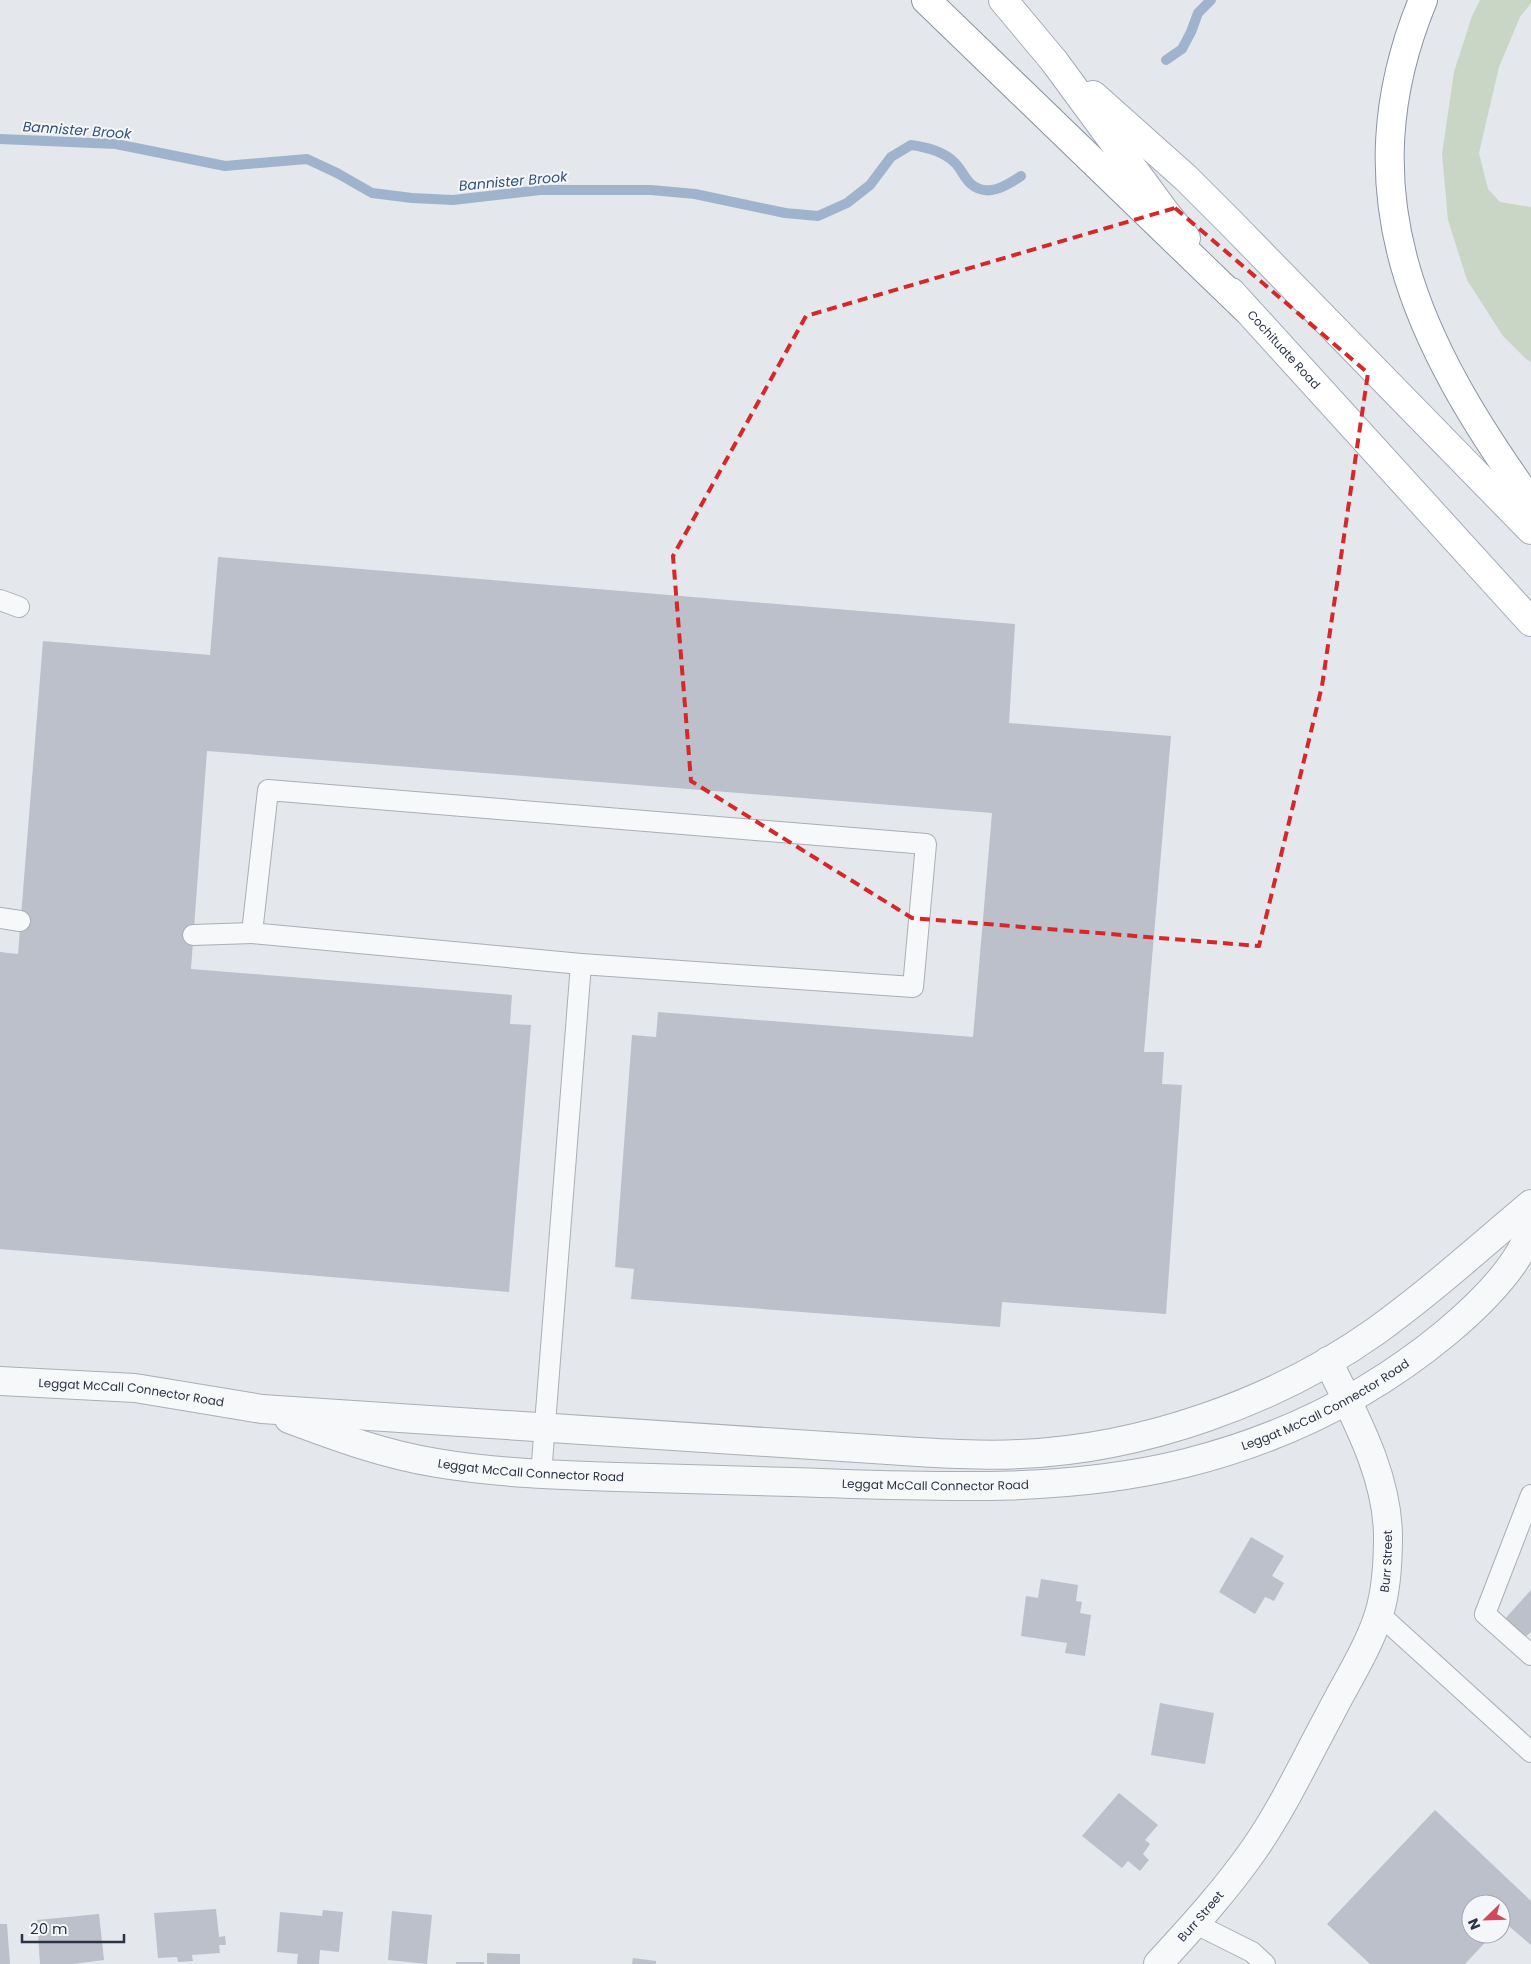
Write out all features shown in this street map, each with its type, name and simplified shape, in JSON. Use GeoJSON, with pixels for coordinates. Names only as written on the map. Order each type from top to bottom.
{"type":"FeatureCollection","features":[{"type":"Feature","properties":{"kind":"main road"},"geometry":{"type":"LineString","coordinates":[[926,0],[1246,309]]}},
{"type":"Feature","properties":{"kind":"main road","name":"Cochituate Road"},"geometry":{"type":"LineString","coordinates":[[1002,0],[1054,61],[1165,212],[1246,309],[1531,622]]}},
{"type":"Feature","properties":{"kind":"main road"},"geometry":{"type":"LineString","coordinates":[[1422,0],[1400,69],[1391,133],[1390,176],[1399,246],[1420,314],[1443,362],[1480,425],[1531,502]]}},
{"type":"Feature","properties":{"kind":"main road","name":"Cochituate Road"},"geometry":{"type":"LineString","coordinates":[[1054,61],[1205,197],[1531,530]]}},
{"type":"Feature","properties":{"kind":"street"},"geometry":{"type":"LineString","coordinates":[[1328,1361],[1375,1332],[1416,1301],[1531,1204]]}},
{"type":"Feature","properties":{"kind":"street","name":"Leggat McCall Connector Road"},"geometry":{"type":"LineString","coordinates":[[262,1409],[338,1437],[436,1463],[541,1475],[941,1486],[1039,1484],[1138,1474],[1226,1452],[1267,1439],[1347,1401],[1420,1354],[1485,1297],[1514,1261],[1527,1241],[1531,1229]]}},
{"type":"Feature","properties":{"kind":"street","name":"Leggat McCall Connector Road"},"geometry":{"type":"LineString","coordinates":[[0,1381],[135,1388],[262,1409],[918,1452],[1020,1454],[1070,1450],[1147,1435],[1193,1421],[1279,1388],[1328,1361]]}},
{"type":"Feature","properties":{"kind":"street","name":"Burr Street"},"geometry":{"type":"LineString","coordinates":[[1158,1964],[1196,1924],[1250,1855],[1282,1806],[1363,1650],[1379,1614],[1387,1575],[1388,1534],[1384,1499],[1374,1462],[1360,1426],[1328,1361]]}},
{"type":"Feature","properties":{"kind":"lane"},"geometry":{"type":"LineString","coordinates":[[0,600],[19,607]]}},
{"type":"Feature","properties":{"kind":"lane"},"geometry":{"type":"LineString","coordinates":[[193,934],[252,933],[581,964],[913,987],[926,844],[268,790],[252,933]]}},
{"type":"Feature","properties":{"kind":"lane"},"geometry":{"type":"LineString","coordinates":[[0,918],[20,921]]}},
{"type":"Feature","properties":{"kind":"lane"},"geometry":{"type":"LineString","coordinates":[[541,1475],[581,964]]}},
{"type":"Feature","properties":{"kind":"lane"},"geometry":{"type":"LineString","coordinates":[[1531,1496],[1485,1614],[1531,1655]]}},
{"type":"Feature","properties":{"kind":"lane"},"geometry":{"type":"LineString","coordinates":[[1379,1614],[1531,1752]]}},
{"type":"Feature","properties":{"kind":"lane"},"geometry":{"type":"LineString","coordinates":[[1196,1924],[1252,1952],[1266,1964]]}},
{"type":"Feature","properties":{"kind":"highlighted area"},"geometry":{"type":"Polygon","coordinates":[[[1175,208],[1368,373],[1322,686],[1259,946],[912,918],[691,781],[673,556],[806,316],[1175,208]]]}},
{"type":"Feature","properties":{"kind":"green space"},"geometry":{"type":"Polygon","coordinates":[[[1480,0],[1531,0],[1531,3],[1520,17],[1499,67],[1479,153],[1488,189],[1500,202],[1531,207],[1531,362],[1503,336],[1467,280],[1448,220],[1442,154],[1454,72],[1472,16],[1480,0]]]}},
{"type":"Feature","properties":{"kind":"building"},"geometry":{"type":"Polygon","coordinates":[[[218,557],[1015,624],[1009,723],[1171,736],[1144,1052],[1164,1052],[1162,1084],[1182,1085],[1166,1314],[1002,1302],[1000,1327],[631,1299],[634,1269],[615,1267],[632,1035],[656,1037],[658,1012],[973,1037],[992,813],[207,751],[191,969],[512,995],[510,1024],[531,1025],[509,1292],[0,1249],[0,952],[18,954],[43,641],[210,655],[218,557]]]}},
{"type":"Feature","properties":{"kind":"building"},"geometry":{"type":"Polygon","coordinates":[[[1251,1537],[1284,1556],[1272,1576],[1284,1583],[1274,1601],[1265,1597],[1255,1614],[1219,1592],[1251,1537]]]}},
{"type":"Feature","properties":{"kind":"building"},"geometry":{"type":"Polygon","coordinates":[[[1041,1579],[1078,1585],[1076,1601],[1082,1602],[1080,1613],[1091,1615],[1085,1656],[1065,1653],[1067,1643],[1021,1636],[1026,1596],[1038,1598],[1041,1579]]]}},
{"type":"Feature","properties":{"kind":"building"},"geometry":{"type":"Polygon","coordinates":[[[1531,1590],[1531,1632],[1524,1638],[1503,1621],[1531,1590]]]}},
{"type":"Feature","properties":{"kind":"building"},"geometry":{"type":"Polygon","coordinates":[[[1160,1703],[1214,1713],[1205,1764],[1151,1755],[1160,1703]]]}},
{"type":"Feature","properties":{"kind":"building"},"geometry":{"type":"Polygon","coordinates":[[[1119,1793],[1158,1825],[1145,1840],[1150,1844],[1143,1854],[1149,1860],[1140,1871],[1128,1861],[1122,1868],[1082,1836],[1119,1793]]]}},
{"type":"Feature","properties":{"kind":"building"},"geometry":{"type":"Polygon","coordinates":[[[1435,1810],[1531,1901],[1531,1945],[1511,1928],[1511,1894],[1461,1894],[1461,1944],[1484,1944],[1465,1964],[1370,1964],[1327,1924],[1435,1810]]]}},
{"type":"Feature","properties":{"kind":"building"},"geometry":{"type":"Polygon","coordinates":[[[216,1909],[219,1937],[225,1936],[226,1945],[219,1945],[220,1953],[192,1955],[193,1961],[178,1962],[177,1957],[158,1958],[154,1913],[216,1909]]]}},
{"type":"Feature","properties":{"kind":"building"},"geometry":{"type":"Polygon","coordinates":[[[323,1910],[343,1912],[339,1952],[320,1950],[319,1964],[297,1964],[298,1954],[277,1952],[280,1912],[322,1916],[323,1910]]]}},
{"type":"Feature","properties":{"kind":"building"},"geometry":{"type":"Polygon","coordinates":[[[392,1911],[432,1915],[427,1964],[388,1960],[392,1911]]]}},
{"type":"Feature","properties":{"kind":"building"},"geometry":{"type":"Polygon","coordinates":[[[99,1914],[104,1960],[73,1964],[40,1964],[37,1920],[99,1914]]]}},
{"type":"Feature","properties":{"kind":"building"},"geometry":{"type":"Polygon","coordinates":[[[0,1924],[7,1924],[10,1964],[0,1964],[0,1924]]]}},
{"type":"Feature","properties":{"kind":"building"},"geometry":{"type":"Polygon","coordinates":[[[487,1953],[520,1954],[520,1964],[487,1964],[487,1953]]]}},
{"type":"Feature","properties":{"kind":"building"},"geometry":{"type":"Polygon","coordinates":[[[633,1958],[656,1961],[656,1964],[632,1964],[633,1958]]]}},
{"type":"Feature","properties":{"kind":"building"},"geometry":{"type":"Polygon","coordinates":[[[456,1962],[484,1962],[484,1964],[456,1964],[456,1962]]]}},
{"type":"Feature","properties":{"kind":"waterway","name":"Bannister Brook"},"geometry":{"type":"LineString","coordinates":[[1166,60],[1182,49],[1198,13],[1211,0]]}},
{"type":"Feature","properties":{"kind":"waterway","name":"Bannister Brook"},"geometry":{"type":"LineString","coordinates":[[0,139],[116,144],[225,166],[307,159],[372,193],[412,198],[453,200],[540,190],[651,190],[695,194],[785,213],[818,216],[847,203],[870,185],[891,157],[911,145],[928,148],[950,158],[971,184],[983,190],[1003,187],[1021,176]]}}]}
